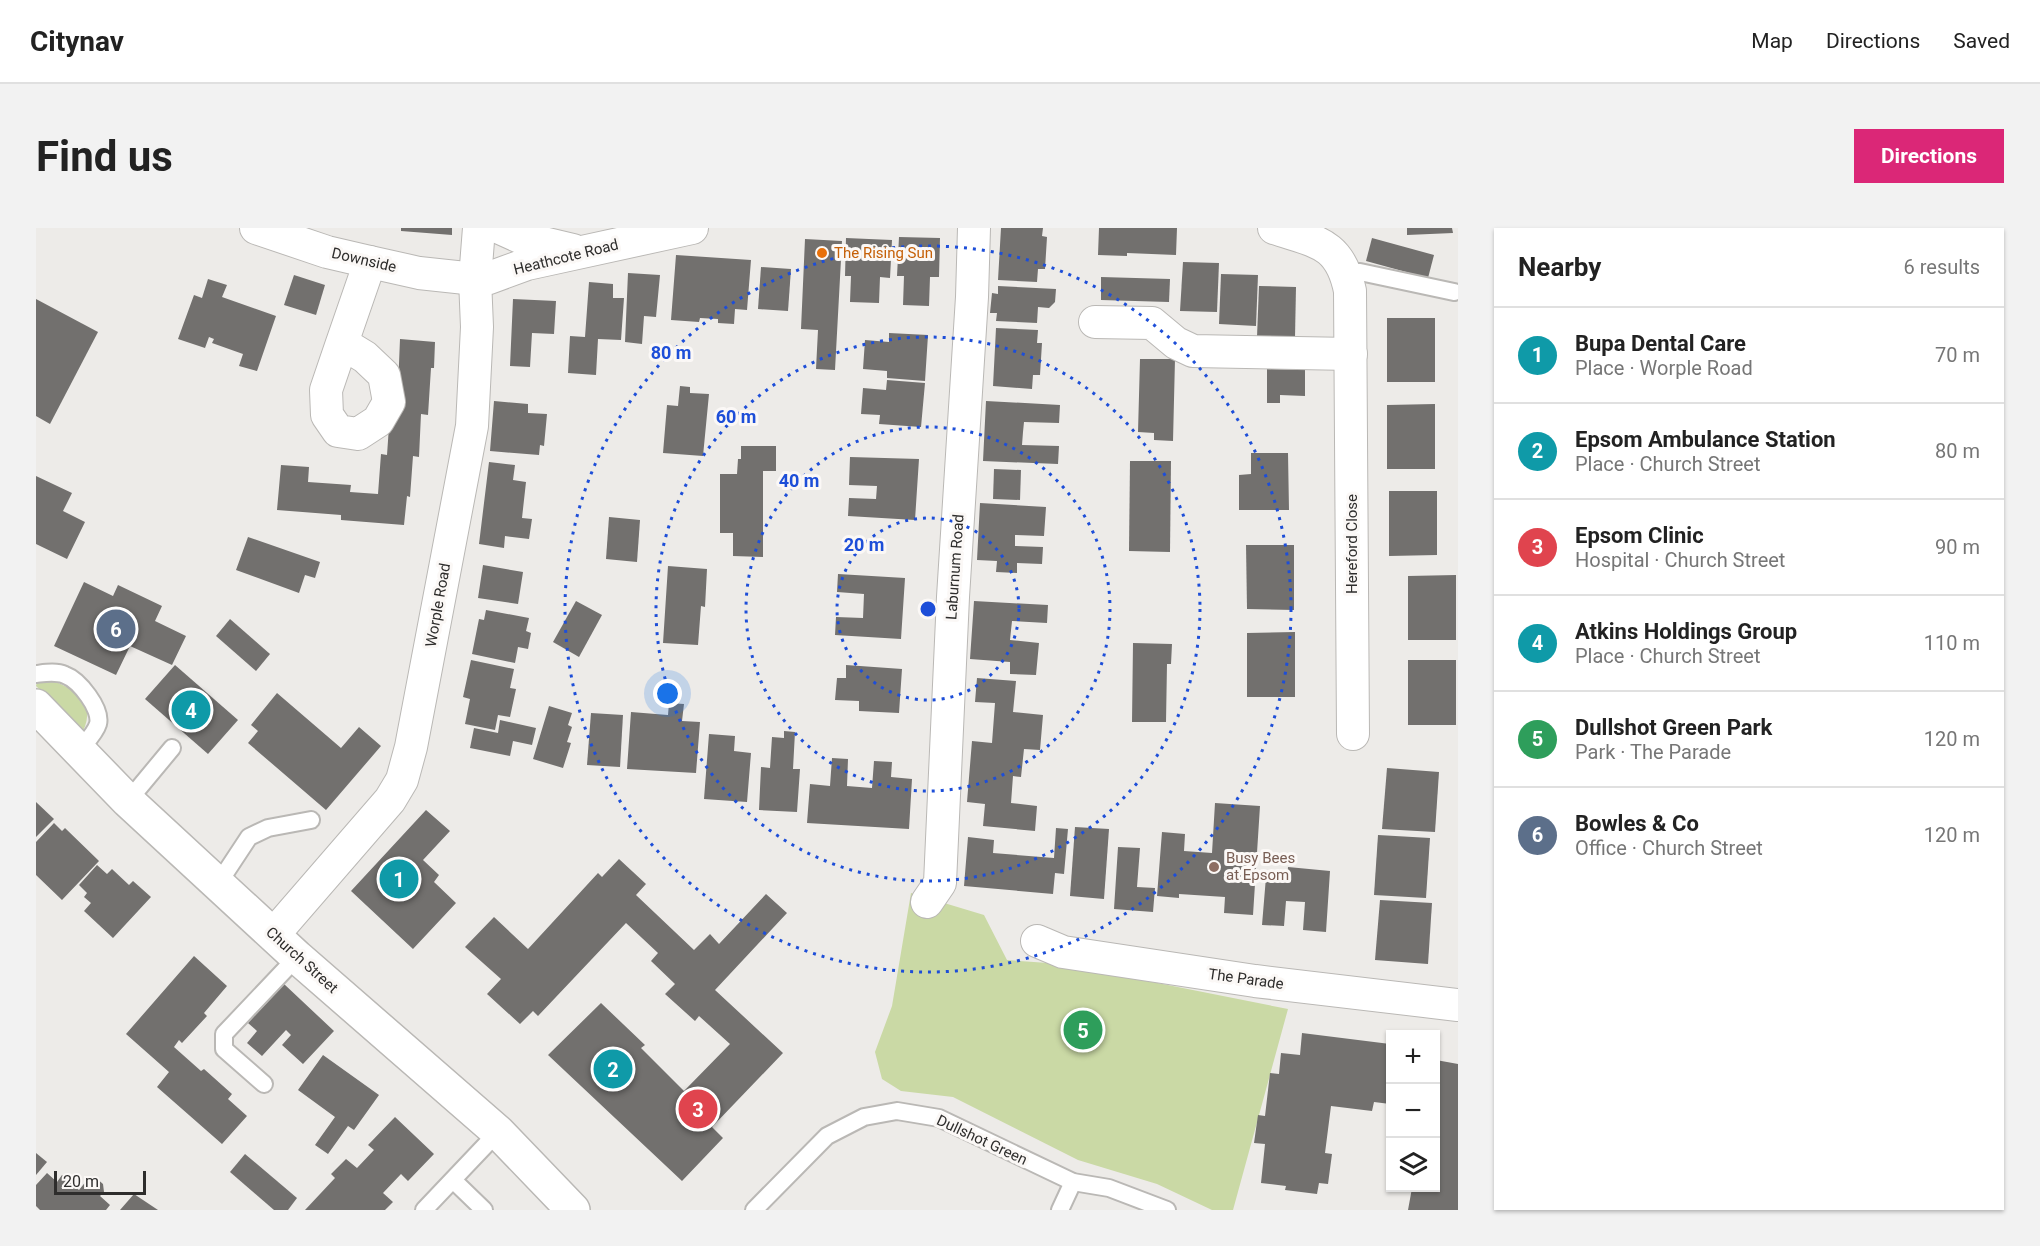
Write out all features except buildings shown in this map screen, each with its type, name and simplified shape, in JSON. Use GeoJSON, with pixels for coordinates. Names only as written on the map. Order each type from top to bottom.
{"type":"FeatureCollection","features":[{"type":"Feature","properties":{"kind":"main road","name":"Church Street"},"geometry":{"type":"LineString","coordinates":[[38,711],[128,801],[297,957],[498,1132],[572,1210]]}},
{"type":"Feature","properties":{"kind":"street","name":"Downside"},"geometry":{"type":"LineString","coordinates":[[256,228],[327,252],[418,273],[475,279]]}},
{"type":"Feature","properties":{"kind":"street","name":"Worple Road"},"geometry":{"type":"LineString","coordinates":[[274,934],[390,800],[402,780],[413,735],[472,426],[477,327],[475,279],[479,228]]}},
{"type":"Feature","properties":{"kind":"street"},"geometry":{"type":"LineString","coordinates":[[500,228],[522,238],[554,244],[579,252]]}},
{"type":"Feature","properties":{"kind":"street","name":"Heathcote Road"},"geometry":{"type":"LineString","coordinates":[[475,279],[489,278],[527,264],[692,228]]}},
{"type":"Feature","properties":{"kind":"street","name":"Laburnum Road"},"geometry":{"type":"LineString","coordinates":[[927,902],[940,883],[974,228]]}},
{"type":"Feature","properties":{"kind":"street","name":"Hereford Close"},"geometry":{"type":"LineString","coordinates":[[1274,228],[1326,247],[1339,258],[1346,272],[1350,291],[1353,734]]}},
{"type":"Feature","properties":{"kind":"street"},"geometry":{"type":"LineString","coordinates":[[342,343],[370,262]]}},
{"type":"Feature","properties":{"kind":"street"},"geometry":{"type":"LineString","coordinates":[[1095,322],[1152,323],[1176,343],[1193,351],[1351,354]]}},
{"type":"Feature","properties":{"kind":"street","name":"The Parade"},"geometry":{"type":"LineString","coordinates":[[1037,940],[1063,952],[1255,981],[1458,1005]]}},
{"type":"Feature","properties":{"kind":"lane"},"geometry":{"type":"LineString","coordinates":[[1346,272],[1360,272],[1454,292]]}},
{"type":"Feature","properties":{"kind":"lane"},"geometry":{"type":"LineString","coordinates":[[36,674],[48,672],[65,675],[93,702],[99,716],[96,730],[78,752]]}},
{"type":"Feature","properties":{"kind":"lane"},"geometry":{"type":"LineString","coordinates":[[128,801],[172,748]]}},
{"type":"Feature","properties":{"kind":"lane"},"geometry":{"type":"LineString","coordinates":[[218,884],[249,837],[268,828],[310,820]]}},
{"type":"Feature","properties":{"kind":"lane"},"geometry":{"type":"LineString","coordinates":[[264,1084],[224,1049],[224,1034],[297,957]]}},
{"type":"Feature","properties":{"kind":"lane","name":"Dullshot Green"},"geometry":{"type":"LineString","coordinates":[[754,1210],[827,1136],[864,1117],[897,1111],[939,1118],[1073,1182],[1109,1188],[1167,1210]]}},
{"type":"Feature","properties":{"kind":"lane"},"geometry":{"type":"LineString","coordinates":[[424,1210],[498,1132]]}},
{"type":"Feature","properties":{"kind":"lane"},"geometry":{"type":"LineString","coordinates":[[453,1180],[484,1210]]}},
{"type":"Feature","properties":{"kind":"lane"},"geometry":{"type":"LineString","coordinates":[[1060,1210],[1073,1182]]}},
{"type":"Feature","properties":{"kind":"green space"},"geometry":{"type":"Polygon","coordinates":[[[47,679],[74,691],[85,704],[87,721],[83,731],[36,686],[37,682],[47,679]]]}},
{"type":"Feature","properties":{"kind":"green space"},"geometry":{"type":"Polygon","coordinates":[[[911,893],[984,915],[1007,960],[1062,964],[1288,1009],[1233,1210],[1212,1210],[1157,1184],[1078,1160],[953,1097],[901,1091],[882,1079],[875,1052],[892,1006],[911,893]]]}},
{"type":"Feature","properties":{"kind":"place","name":"The Rising Sun"},"geometry":{"type":"Point","coordinates":[822,253]}},
{"type":"Feature","properties":{"kind":"place","name":"Bowles & Co"},"geometry":{"type":"Point","coordinates":[116,629]}},
{"type":"Feature","properties":{"kind":"place","name":"Atkins Holdings Group"},"geometry":{"type":"Point","coordinates":[191,710]}},
{"type":"Feature","properties":{"kind":"place","name":"Busy Bees at Epsom"},"geometry":{"type":"Point","coordinates":[1214,867]}},
{"type":"Feature","properties":{"kind":"place","name":"Bupa Dental Care"},"geometry":{"type":"Point","coordinates":[399,879]}},
{"type":"Feature","properties":{"kind":"place","name":"Dullshot Green Park"},"geometry":{"type":"Point","coordinates":[1083,1030]}},
{"type":"Feature","properties":{"kind":"place","name":"Epsom Ambulance Station"},"geometry":{"type":"Point","coordinates":[613,1069]}},
{"type":"Feature","properties":{"kind":"place","name":"Epsom Clinic"},"geometry":{"type":"Point","coordinates":[698,1109]}}]}
